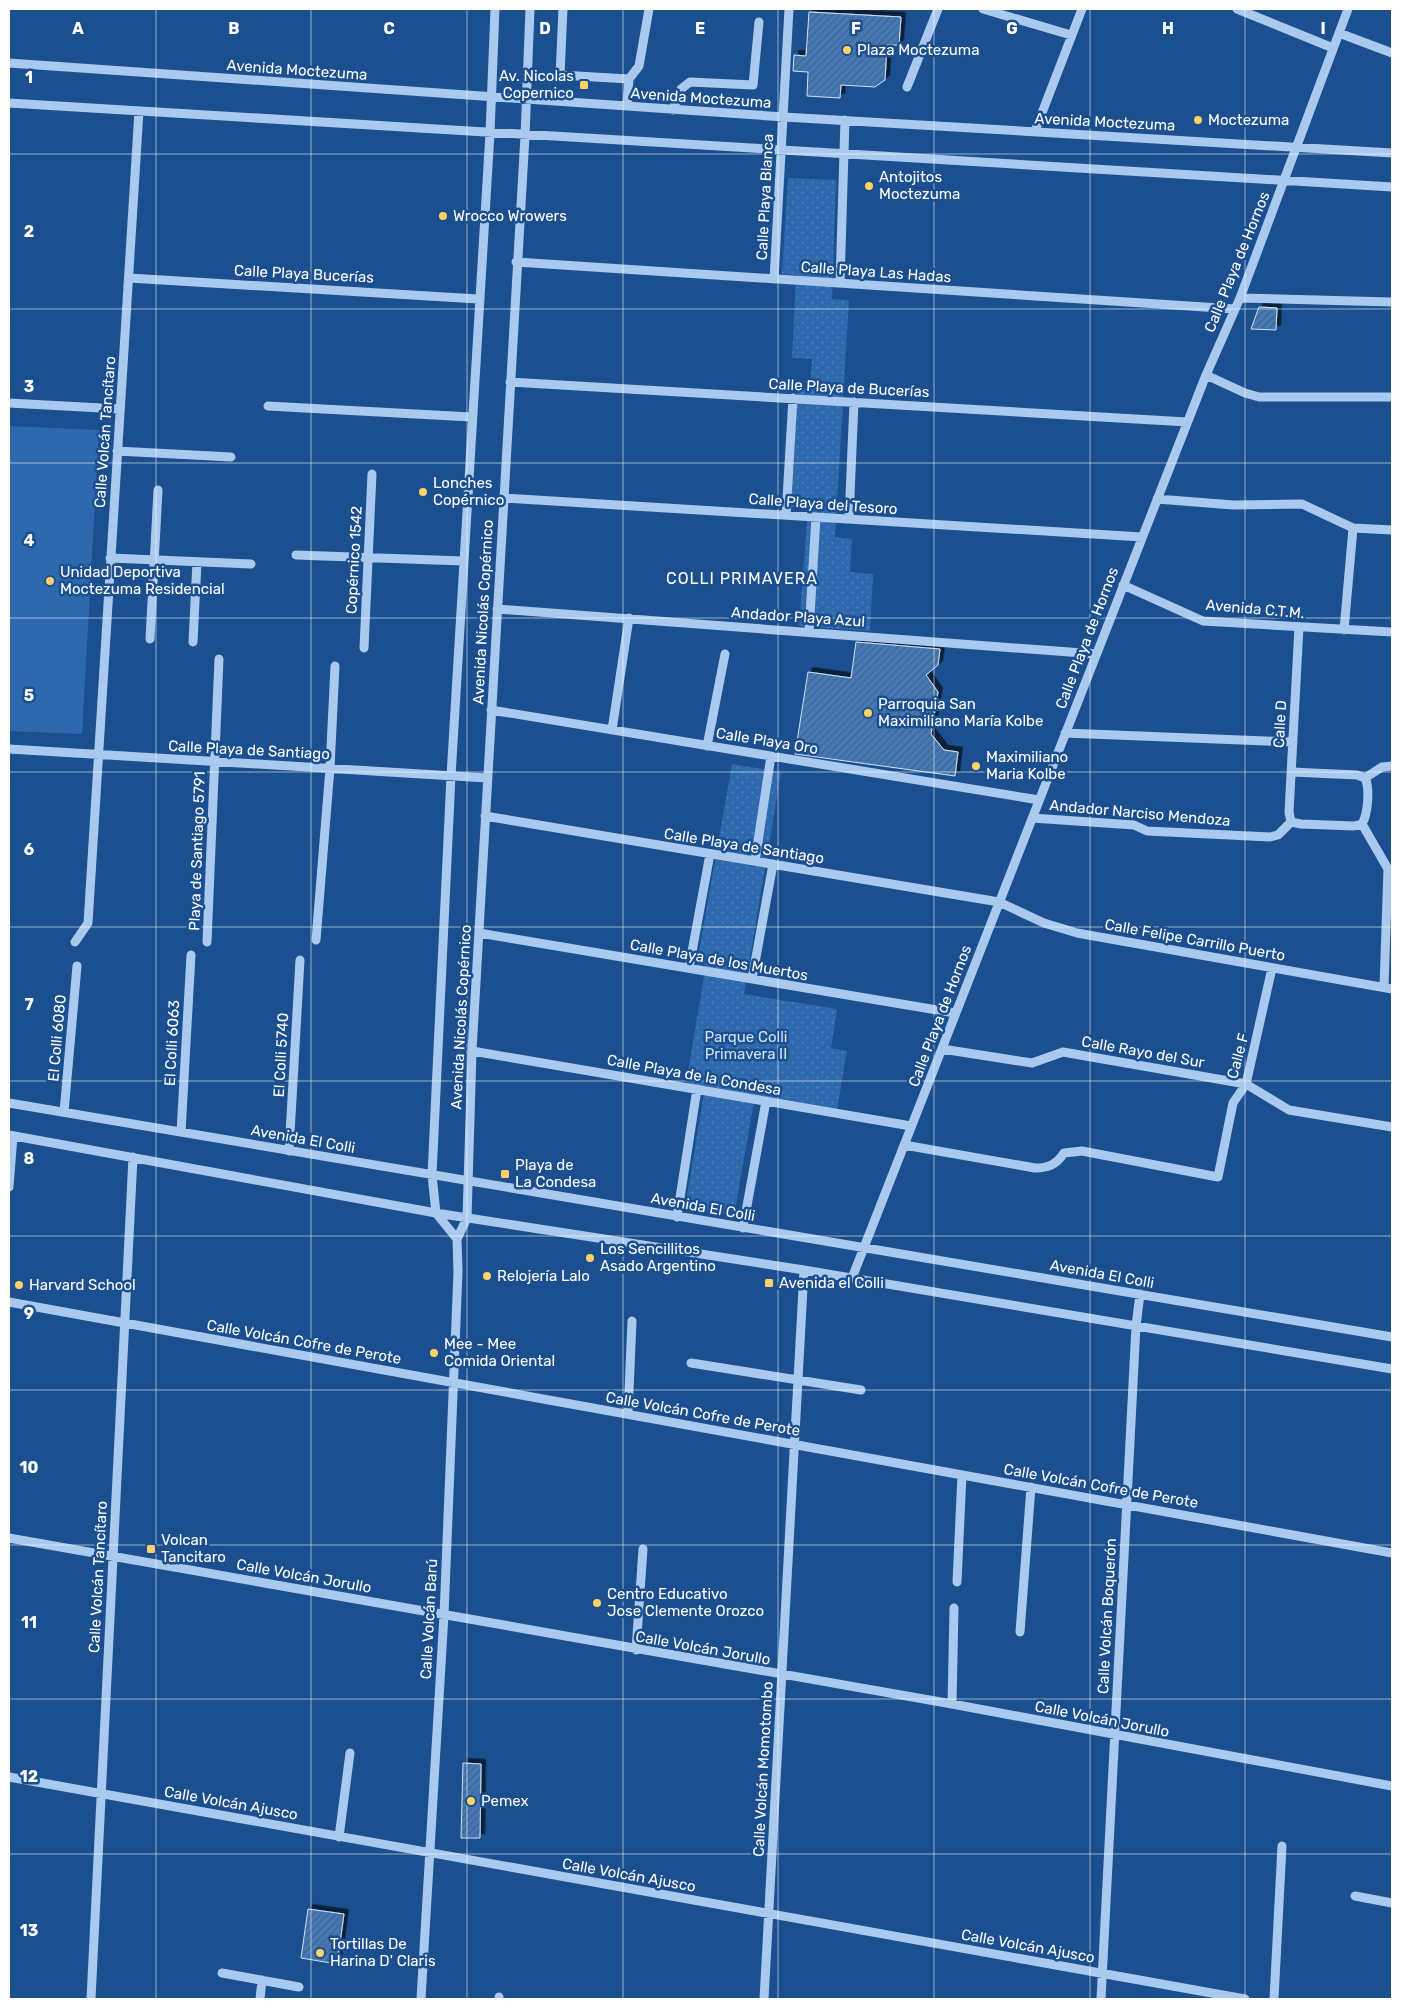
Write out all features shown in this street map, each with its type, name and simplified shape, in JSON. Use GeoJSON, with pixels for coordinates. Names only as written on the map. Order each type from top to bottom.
{"type":"FeatureCollection","features":[{"type":"Feature","properties":{"kind":"street","name":"Avenida Nicolás Copérnico"},"geometry":{"type":"LineString","coordinates":[[436,1213],[432,1175],[451,776],[478,299],[490,133],[495,9]]}},
{"type":"Feature","properties":{"kind":"street","name":"Avenida Nicolás Copérnico"},"geometry":{"type":"LineString","coordinates":[[466,1218],[472,1051],[502,498],[525,136],[530,9]]}},
{"type":"Feature","properties":{"kind":"street"},"geometry":{"type":"LineString","coordinates":[[562,9],[560,75],[629,79]]}},
{"type":"Feature","properties":{"kind":"street"},"geometry":{"type":"LineString","coordinates":[[627,106],[629,79],[639,66],[649,9]]}},
{"type":"Feature","properties":{"kind":"street","name":"Calle Playa Blanca"},"geometry":{"type":"LineString","coordinates":[[774,279],[789,9]]}},
{"type":"Feature","properties":{"kind":"street"},"geometry":{"type":"LineString","coordinates":[[907,86],[938,9]]}},
{"type":"Feature","properties":{"kind":"street"},"geometry":{"type":"LineString","coordinates":[[983,9],[1071,35]]}},
{"type":"Feature","properties":{"kind":"street"},"geometry":{"type":"LineString","coordinates":[[1035,131],[1082,9]]}},
{"type":"Feature","properties":{"kind":"street"},"geometry":{"type":"LineString","coordinates":[[1236,9],[1334,48]]}},
{"type":"Feature","properties":{"kind":"street","name":"Calle Playa de Hornos"},"geometry":{"type":"LineString","coordinates":[[852,1278],[1187,422],[1240,298],[1348,9]]}},
{"type":"Feature","properties":{"kind":"street"},"geometry":{"type":"LineString","coordinates":[[673,110],[681,89],[690,82],[753,85],[759,22]]}},
{"type":"Feature","properties":{"kind":"street"},"geometry":{"type":"LineString","coordinates":[[1339,33],[1392,53]]}},
{"type":"Feature","properties":{"kind":"street","name":"Avenida Moctezuma"},"geometry":{"type":"LineString","coordinates":[[9,63],[673,110],[1392,153]]}},
{"type":"Feature","properties":{"kind":"street"},"geometry":{"type":"LineString","coordinates":[[9,110],[9,103],[525,136],[844,152],[1392,187]]}},
{"type":"Feature","properties":{"kind":"street","name":"Calle Volcán Tancítaro"},"geometry":{"type":"LineString","coordinates":[[75,942],[88,923],[139,111]]}},
{"type":"Feature","properties":{"kind":"street"},"geometry":{"type":"LineString","coordinates":[[840,283],[844,120]]}},
{"type":"Feature","properties":{"kind":"street","name":"Calle Playa Las Hadas"},"geometry":{"type":"LineString","coordinates":[[516,262],[1235,309]]}},
{"type":"Feature","properties":{"kind":"street","name":"Calle Playa Bucerías"},"geometry":{"type":"LineString","coordinates":[[128,278],[478,299]]}},
{"type":"Feature","properties":{"kind":"street"},"geometry":{"type":"LineString","coordinates":[[1240,298],[1392,302]]}},
{"type":"Feature","properties":{"kind":"street"},"geometry":{"type":"LineString","coordinates":[[1206,375],[1244,393],[1259,396],[1353,399],[1392,397]]}},
{"type":"Feature","properties":{"kind":"street","name":"Calle Playa de Bucerías"},"geometry":{"type":"LineString","coordinates":[[510,382],[1187,422]]}},
{"type":"Feature","properties":{"kind":"street"},"geometry":{"type":"LineString","coordinates":[[786,515],[793,398]]}},
{"type":"Feature","properties":{"kind":"street"},"geometry":{"type":"LineString","coordinates":[[849,519],[854,402]]}},
{"type":"Feature","properties":{"kind":"street"},"geometry":{"type":"LineString","coordinates":[[9,403],[120,409]]}},
{"type":"Feature","properties":{"kind":"street"},"geometry":{"type":"LineString","coordinates":[[268,406],[471,417]]}},
{"type":"Feature","properties":{"kind":"street"},"geometry":{"type":"LineString","coordinates":[[117,451],[231,457]]}},
{"type":"Feature","properties":{"kind":"street","name":"Copérnico 1542"},"geometry":{"type":"LineString","coordinates":[[364,648],[372,474]]}},
{"type":"Feature","properties":{"kind":"street"},"geometry":{"type":"LineString","coordinates":[[150,639],[158,490]]}},
{"type":"Feature","properties":{"kind":"street","name":"Calle Playa del Tesoro"},"geometry":{"type":"LineString","coordinates":[[502,498],[1142,537]]}},
{"type":"Feature","properties":{"kind":"street"},"geometry":{"type":"LineString","coordinates":[[1157,498],[1233,505],[1302,504],[1353,528],[1392,530]]}},
{"type":"Feature","properties":{"kind":"street"},"geometry":{"type":"LineString","coordinates":[[809,632],[816,517]]}},
{"type":"Feature","properties":{"kind":"street"},"geometry":{"type":"LineString","coordinates":[[1344,630],[1353,528]]}},
{"type":"Feature","properties":{"kind":"street"},"geometry":{"type":"LineString","coordinates":[[296,555],[463,561]]}},
{"type":"Feature","properties":{"kind":"street"},"geometry":{"type":"LineString","coordinates":[[110,558],[251,564]]}},
{"type":"Feature","properties":{"kind":"street"},"geometry":{"type":"LineString","coordinates":[[193,642],[197,562]]}},
{"type":"Feature","properties":{"kind":"street","name":"Avenida C.T.M."},"geometry":{"type":"LineString","coordinates":[[1123,586],[1204,621],[1392,632]]}},
{"type":"Feature","properties":{"kind":"street","name":"Andador Playa Azul"},"geometry":{"type":"LineString","coordinates":[[497,609],[1096,654]]}},
{"type":"Feature","properties":{"kind":"street"},"geometry":{"type":"LineString","coordinates":[[612,730],[629,618]]}},
{"type":"Feature","properties":{"kind":"street","name":"Calle D"},"geometry":{"type":"LineString","coordinates":[[1291,822],[1289,812],[1300,627]]}},
{"type":"Feature","properties":{"kind":"street"},"geometry":{"type":"LineString","coordinates":[[707,746],[725,654]]}},
{"type":"Feature","properties":{"kind":"street","name":"Playa de Santiago 5791"},"geometry":{"type":"LineString","coordinates":[[207,942],[218,659]]}},
{"type":"Feature","properties":{"kind":"street"},"geometry":{"type":"LineString","coordinates":[[316,940],[330,768],[335,666]]}},
{"type":"Feature","properties":{"kind":"street","name":"Calle Playa Oro"},"geometry":{"type":"LineString","coordinates":[[491,710],[1039,800]]}},
{"type":"Feature","properties":{"kind":"street"},"geometry":{"type":"LineString","coordinates":[[1065,733],[1293,742]]}},
{"type":"Feature","properties":{"kind":"street","name":"Calle Playa de Santiago"},"geometry":{"type":"LineString","coordinates":[[9,749],[488,778]]}},
{"type":"Feature","properties":{"kind":"street"},"geometry":{"type":"LineString","coordinates":[[754,861],[771,756]]}},
{"type":"Feature","properties":{"kind":"street"},"geometry":{"type":"LineString","coordinates":[[1365,778],[1382,767],[1392,766]]}},
{"type":"Feature","properties":{"kind":"street"},"geometry":{"type":"LineString","coordinates":[[1292,772],[1357,775],[1365,778],[1368,786],[1365,817],[1362,824]]}},
{"type":"Feature","properties":{"kind":"street","name":"Calle Playa de Santiago"},"geometry":{"type":"LineString","coordinates":[[485,816],[999,902]]}},
{"type":"Feature","properties":{"kind":"street","name":"Andador Narciso Mendoza"},"geometry":{"type":"LineString","coordinates":[[1032,818],[1134,825],[1147,831],[1270,837],[1278,834],[1291,822]]}},
{"type":"Feature","properties":{"kind":"street"},"geometry":{"type":"LineString","coordinates":[[1291,822],[1354,826],[1362,824]]}},
{"type":"Feature","properties":{"kind":"street"},"geometry":{"type":"LineString","coordinates":[[1362,824],[1390,870],[1388,988]]}},
{"type":"Feature","properties":{"kind":"street"},"geometry":{"type":"LineString","coordinates":[[689,968],[710,854]]}},
{"type":"Feature","properties":{"kind":"street"},"geometry":{"type":"LineString","coordinates":[[752,979],[773,864]]}},
{"type":"Feature","properties":{"kind":"street","name":"Calle Felipe Carrillo Puerto"},"geometry":{"type":"LineString","coordinates":[[999,902],[1044,924],[1077,933],[1388,988]]}},
{"type":"Feature","properties":{"kind":"street","name":"Calle Playa de los Muertos"},"geometry":{"type":"LineString","coordinates":[[479,933],[956,1013]]}},
{"type":"Feature","properties":{"kind":"street","name":"El Colli 6063"},"geometry":{"type":"LineString","coordinates":[[181,1132],[190,955]]}},
{"type":"Feature","properties":{"kind":"street","name":"El Colli 5740"},"geometry":{"type":"LineString","coordinates":[[289,1151],[300,960]]}},
{"type":"Feature","properties":{"kind":"street","name":"El Colli 6080"},"geometry":{"type":"LineString","coordinates":[[64,1112],[77,966]]}},
{"type":"Feature","properties":{"kind":"street","name":"Calle F"},"geometry":{"type":"LineString","coordinates":[[904,1144],[1035,1168],[1045,1168],[1057,1163],[1064,1154],[1082,1151],[1218,1177],[1233,1104],[1246,1084],[1272,968]]}},
{"type":"Feature","properties":{"kind":"street","name":"Calle Rayo del Sur"},"geometry":{"type":"LineString","coordinates":[[942,1049],[1032,1063],[1063,1052],[1246,1084],[1289,1110],[1392,1127]]}},
{"type":"Feature","properties":{"kind":"street","name":"Calle Playa de la Condesa"},"geometry":{"type":"LineString","coordinates":[[472,1051],[911,1126]]}},
{"type":"Feature","properties":{"kind":"street"},"geometry":{"type":"LineString","coordinates":[[677,1217],[697,1089]]}},
{"type":"Feature","properties":{"kind":"street"},"geometry":{"type":"LineString","coordinates":[[743,1228],[766,1101]]}},
{"type":"Feature","properties":{"kind":"street","name":"Avenida El Colli"},"geometry":{"type":"LineString","coordinates":[[9,1103],[466,1182],[1392,1337]]}},
{"type":"Feature","properties":{"kind":"street"},"geometry":{"type":"LineString","coordinates":[[9,1187],[11,1136],[436,1213],[804,1270],[1392,1369]]}},
{"type":"Feature","properties":{"kind":"street","name":"Calle Volcán Tancítaro"},"geometry":{"type":"LineString","coordinates":[[90,1999],[133,1157]]}},
{"type":"Feature","properties":{"kind":"street"},"geometry":{"type":"LineString","coordinates":[[436,1213],[457,1239]]}},
{"type":"Feature","properties":{"kind":"street","name":"Calle Volcán Barú"},"geometry":{"type":"LineString","coordinates":[[420,1999],[444,1615],[454,1383],[457,1239],[466,1218]]}},
{"type":"Feature","properties":{"kind":"street","name":"Calle Volcán Momotombo"},"geometry":{"type":"LineString","coordinates":[[764,1999],[804,1270]]}},
{"type":"Feature","properties":{"kind":"street","name":"Calle Volcán Boquerón"},"geometry":{"type":"LineString","coordinates":[[1101,1999],[1126,1505],[1136,1326],[1140,1294]]}},
{"type":"Feature","properties":{"kind":"street","name":"Calle Volcán Cofre de Perote"},"geometry":{"type":"LineString","coordinates":[[9,1302],[1392,1553]]}},
{"type":"Feature","properties":{"kind":"street"},"geometry":{"type":"LineString","coordinates":[[628,1414],[632,1321]]}},
{"type":"Feature","properties":{"kind":"street"},"geometry":{"type":"LineString","coordinates":[[691,1363],[861,1390]]}},
{"type":"Feature","properties":{"kind":"street"},"geometry":{"type":"LineString","coordinates":[[957,1582],[962,1475]]}},
{"type":"Feature","properties":{"kind":"street"},"geometry":{"type":"LineString","coordinates":[[1020,1632],[1030,1487]]}},
{"type":"Feature","properties":{"kind":"street","name":"Calle Volcán Jorullo"},"geometry":{"type":"LineString","coordinates":[[9,1538],[782,1676],[952,1704],[1115,1736],[1392,1786]]}},
{"type":"Feature","properties":{"kind":"street"},"geometry":{"type":"LineString","coordinates":[[636,1650],[643,1549]]}},
{"type":"Feature","properties":{"kind":"street"},"geometry":{"type":"LineString","coordinates":[[952,1704],[954,1608]]}},
{"type":"Feature","properties":{"kind":"street"},"geometry":{"type":"LineString","coordinates":[[339,1837],[350,1753]]}},
{"type":"Feature","properties":{"kind":"street","name":"Calle Volcán Ajusco"},"geometry":{"type":"LineString","coordinates":[[9,1776],[429,1854],[1245,1999]]}},
{"type":"Feature","properties":{"kind":"street"},"geometry":{"type":"LineString","coordinates":[[1274,1999],[1282,1846]]}},
{"type":"Feature","properties":{"kind":"street"},"geometry":{"type":"LineString","coordinates":[[1355,1896],[1392,1903]]}},
{"type":"Feature","properties":{"kind":"street"},"geometry":{"type":"LineString","coordinates":[[222,1973],[299,1987]]}},
{"type":"Feature","properties":{"kind":"street"},"geometry":{"type":"LineString","coordinates":[[260,1999],[262,1980]]}},
{"type":"Feature","properties":{"kind":"green space"},"geometry":{"type":"Polygon","coordinates":[[[788,178],[836,180],[832,299],[849,300],[835,537],[852,539],[850,572],[873,574],[870,631],[799,626],[808,508],[790,507],[797,388],[810,389],[812,359],[792,358],[796,275],[782,274],[788,178]]]}},
{"type":"Feature","properties":{"kind":"green space","name":"Unidad Deportiva Moctezuma Residencial"},"geometry":{"type":"Polygon","coordinates":[[[9,426],[99,430],[82,734],[9,731],[9,426]]]}},
{"type":"Feature","properties":{"kind":"green space","name":"Parque Colli Primavera II"},"geometry":{"type":"Polygon","coordinates":[[[732,764],[781,772],[744,994],[837,1009],[831,1048],[847,1051],[837,1110],[755,1096],[734,1216],[685,1208],[705,1087],[686,1083],[706,965],[697,963],[732,764]]]}},
{"type":"Feature","properties":{"kind":"building","name":"Plaza Moctezuma"},"geometry":{"type":"Polygon","coordinates":[[[809,12],[901,17],[899,45],[887,45],[885,80],[875,87],[841,85],[840,98],[807,96],[808,72],[793,71],[794,55],[806,56],[809,12]]]}},
{"type":"Feature","properties":{"kind":"building"},"geometry":{"type":"Polygon","coordinates":[[[1259,307],[1277,308],[1276,330],[1251,329],[1259,307]]]}},
{"type":"Feature","properties":{"kind":"building","name":"Parroquia San Maximiliano María Kolbe"},"geometry":{"type":"Polygon","coordinates":[[[856,642],[940,649],[938,665],[926,675],[938,692],[931,734],[944,750],[958,752],[955,776],[795,754],[808,672],[851,678],[856,642]]]}},
{"type":"Feature","properties":{"kind":"building","name":"Pemex"},"geometry":{"type":"Polygon","coordinates":[[[463,1763],[481,1764],[480,1838],[461,1838],[463,1763]]]}},
{"type":"Feature","properties":{"kind":"building"},"geometry":{"type":"Polygon","coordinates":[[[308,1909],[344,1914],[337,1964],[301,1958],[308,1909]]]}},
{"type":"Feature","properties":{"kind":"place","name":"Plaza Moctezuma"},"geometry":{"type":"Point","coordinates":[847,50]}},
{"type":"Feature","properties":{"kind":"place","name":"Av. Nicolas Copernico"},"geometry":{"type":"Point","coordinates":[584,85]}},
{"type":"Feature","properties":{"kind":"place","name":"Moctezuma"},"geometry":{"type":"Point","coordinates":[1198,120]}},
{"type":"Feature","properties":{"kind":"place","name":"Antojitos Moctezuma"},"geometry":{"type":"Point","coordinates":[869,186]}},
{"type":"Feature","properties":{"kind":"place","name":"Wrocco Wrowers"},"geometry":{"type":"Point","coordinates":[443,216]}},
{"type":"Feature","properties":{"kind":"place","name":"Lonches Copérnico"},"geometry":{"type":"Point","coordinates":[423,492]}},
{"type":"Feature","properties":{"kind":"place","name":"Unidad Deportiva Moctezuma Residencial"},"geometry":{"type":"Point","coordinates":[50,581]}},
{"type":"Feature","properties":{"kind":"place","name":"Parroquia San Maximiliano María Kolbe"},"geometry":{"type":"Point","coordinates":[868,713]}},
{"type":"Feature","properties":{"kind":"place","name":"Maximiliano Maria Kolbe"},"geometry":{"type":"Point","coordinates":[976,766]}},
{"type":"Feature","properties":{"kind":"place","name":"Playa de La Condesa"},"geometry":{"type":"Point","coordinates":[505,1174]}},
{"type":"Feature","properties":{"kind":"place","name":"Los Sencillitos Asado Argentino"},"geometry":{"type":"Point","coordinates":[590,1258]}},
{"type":"Feature","properties":{"kind":"place","name":"Relojería Lalo"},"geometry":{"type":"Point","coordinates":[487,1276]}},
{"type":"Feature","properties":{"kind":"place","name":"Avenida el Colli"},"geometry":{"type":"Point","coordinates":[769,1283]}},
{"type":"Feature","properties":{"kind":"place","name":"Harvard School"},"geometry":{"type":"Point","coordinates":[19,1285]}},
{"type":"Feature","properties":{"kind":"place","name":"Mee - Mee Comida Oriental"},"geometry":{"type":"Point","coordinates":[434,1353]}},
{"type":"Feature","properties":{"kind":"place","name":"Volcan Tancitaro"},"geometry":{"type":"Point","coordinates":[151,1549]}},
{"type":"Feature","properties":{"kind":"place","name":"Centro Educativo Jose Clemente Orozco"},"geometry":{"type":"Point","coordinates":[597,1603]}},
{"type":"Feature","properties":{"kind":"place","name":"Pemex"},"geometry":{"type":"Point","coordinates":[471,1801]}},
{"type":"Feature","properties":{"kind":"place","name":"Tortillas De Harina D' Claris"},"geometry":{"type":"Point","coordinates":[320,1953]}},
{"type":"Feature","properties":{"kind":"district","name":"COLLI PRIMAVERA"},"geometry":{"type":"Point","coordinates":[742,578]}}]}
